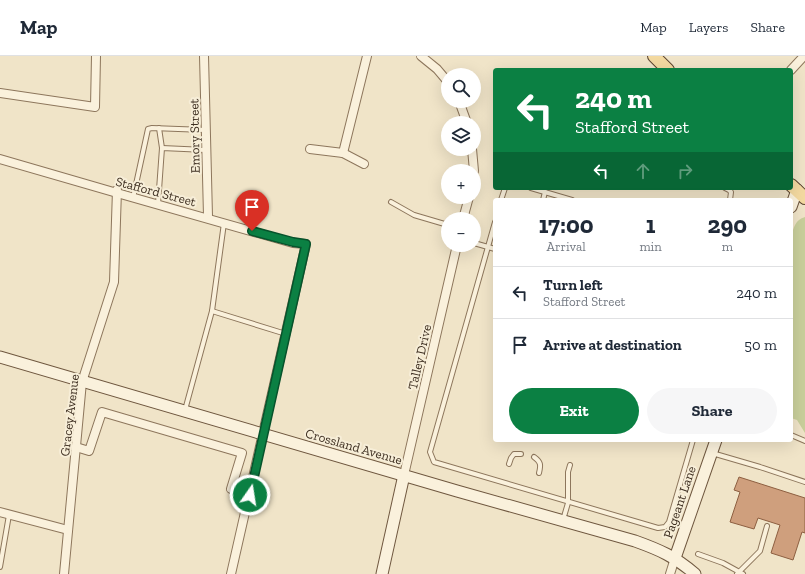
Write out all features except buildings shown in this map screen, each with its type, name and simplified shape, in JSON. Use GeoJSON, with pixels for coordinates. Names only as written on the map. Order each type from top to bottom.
{"type":"FeatureCollection","features":[{"type":"Feature","properties":{"kind":"main road"},"geometry":{"type":"LineString","coordinates":[[654,56],[666,68]]}},
{"type":"Feature","properties":{"kind":"main road"},"geometry":{"type":"LineString","coordinates":[[793,202],[798,191]]}},
{"type":"Feature","properties":{"kind":"main road","name":"Crossland Avenue"},"geometry":{"type":"LineString","coordinates":[[0,357],[635,541],[657,549],[675,558],[695,574]]}},
{"type":"Feature","properties":{"kind":"main road","name":"Pageant Lane"},"geometry":{"type":"LineString","coordinates":[[675,558],[715,442]]}},
{"type":"Feature","properties":{"kind":"main road"},"geometry":{"type":"LineString","coordinates":[[382,574],[404,475]]}},
{"type":"Feature","properties":{"kind":"street"},"geometry":{"type":"LineString","coordinates":[[0,93],[95,107],[96,56]]}},
{"type":"Feature","properties":{"kind":"street","name":"Emory Street"},"geometry":{"type":"LineString","coordinates":[[204,56],[208,216]]}},
{"type":"Feature","properties":{"kind":"street"},"geometry":{"type":"LineString","coordinates":[[343,153],[367,56]]}},
{"type":"Feature","properties":{"kind":"street"},"geometry":{"type":"LineString","coordinates":[[421,56],[441,74]]}},
{"type":"Feature","properties":{"kind":"street"},"geometry":{"type":"LineString","coordinates":[[793,68],[804,56]]}},
{"type":"Feature","properties":{"kind":"street"},"geometry":{"type":"LineString","coordinates":[[310,150],[343,153],[364,164]]}},
{"type":"Feature","properties":{"kind":"street","name":"Stafford Street"},"geometry":{"type":"LineString","coordinates":[[0,159],[117,192],[133,198],[293,242],[306,244],[286,334]]}},
{"type":"Feature","properties":{"kind":"street","name":"Gracey Avenue"},"geometry":{"type":"LineString","coordinates":[[64,574],[82,382],[114,282],[117,192]]}},
{"type":"Feature","properties":{"kind":"street","name":"Talley Drive"},"geometry":{"type":"LineString","coordinates":[[404,475],[456,252]]}},
{"type":"Feature","properties":{"kind":"street"},"geometry":{"type":"LineString","coordinates":[[231,574],[286,334]]}},
{"type":"Feature","properties":{"kind":"street"},"geometry":{"type":"LineString","coordinates":[[76,447],[89,451],[102,412],[242,453],[231,489],[250,495]]}},
{"type":"Feature","properties":{"kind":"street"},"geometry":{"type":"LineString","coordinates":[[0,512],[68,530]]}},
{"type":"Feature","properties":{"kind":"street","name":"Pageant Lane"},"geometry":{"type":"LineString","coordinates":[[670,574],[675,558]]}},
{"type":"Feature","properties":{"kind":"lane"},"geometry":{"type":"LineString","coordinates":[[158,204],[162,148],[159,128]]}},
{"type":"Feature","properties":{"kind":"lane"},"geometry":{"type":"LineString","coordinates":[[133,198],[148,129],[205,130]]}},
{"type":"Feature","properties":{"kind":"lane"},"geometry":{"type":"LineString","coordinates":[[162,148],[206,150]]}},
{"type":"Feature","properties":{"kind":"lane"},"geometry":{"type":"LineString","coordinates":[[538,190],[565,198]]}},
{"type":"Feature","properties":{"kind":"lane"},"geometry":{"type":"LineString","coordinates":[[544,198],[545,192]]}},
{"type":"Feature","properties":{"kind":"lane"},"geometry":{"type":"LineString","coordinates":[[391,202],[414,215],[441,223]]}},
{"type":"Feature","properties":{"kind":"lane"},"geometry":{"type":"LineString","coordinates":[[184,411],[212,311],[224,223]]}},
{"type":"Feature","properties":{"kind":"lane"},"geometry":{"type":"LineString","coordinates":[[493,229],[430,452],[430,456],[434,462],[658,528],[665,527],[670,519],[692,442]]}},
{"type":"Feature","properties":{"kind":"lane"},"geometry":{"type":"LineString","coordinates":[[481,245],[493,248]]}},
{"type":"Feature","properties":{"kind":"lane"},"geometry":{"type":"LineString","coordinates":[[212,311],[286,334]]}},
{"type":"Feature","properties":{"kind":"lane"},"geometry":{"type":"LineString","coordinates":[[793,436],[805,441]]}},
{"type":"Feature","properties":{"kind":"lane"},"geometry":{"type":"LineString","coordinates":[[711,453],[805,482]]}},
{"type":"Feature","properties":{"kind":"lane"},"geometry":{"type":"LineString","coordinates":[[509,464],[510,458],[514,454],[521,454]]}},
{"type":"Feature","properties":{"kind":"lane"},"geometry":{"type":"LineString","coordinates":[[534,457],[539,461],[541,466],[539,473]]}},
{"type":"Feature","properties":{"kind":"lane"},"geometry":{"type":"LineString","coordinates":[[563,520],[568,502],[568,472],[570,465]]}},
{"type":"Feature","properties":{"kind":"lane"},"geometry":{"type":"LineString","coordinates":[[0,567],[9,514]]}},
{"type":"Feature","properties":{"kind":"lane"},"geometry":{"type":"LineString","coordinates":[[698,554],[723,562],[740,573],[760,551],[767,526]]}},
{"type":"Feature","properties":{"kind":"green space"},"geometry":{"type":"Polygon","coordinates":[[[805,217],[805,433],[797,420],[793,419],[793,230],[797,222],[805,217]]]}},
{"type":"Feature","properties":{"kind":"route"},"geometry":{"type":"LineString","coordinates":[[250,495],[306,244],[252,231]]}}]}
